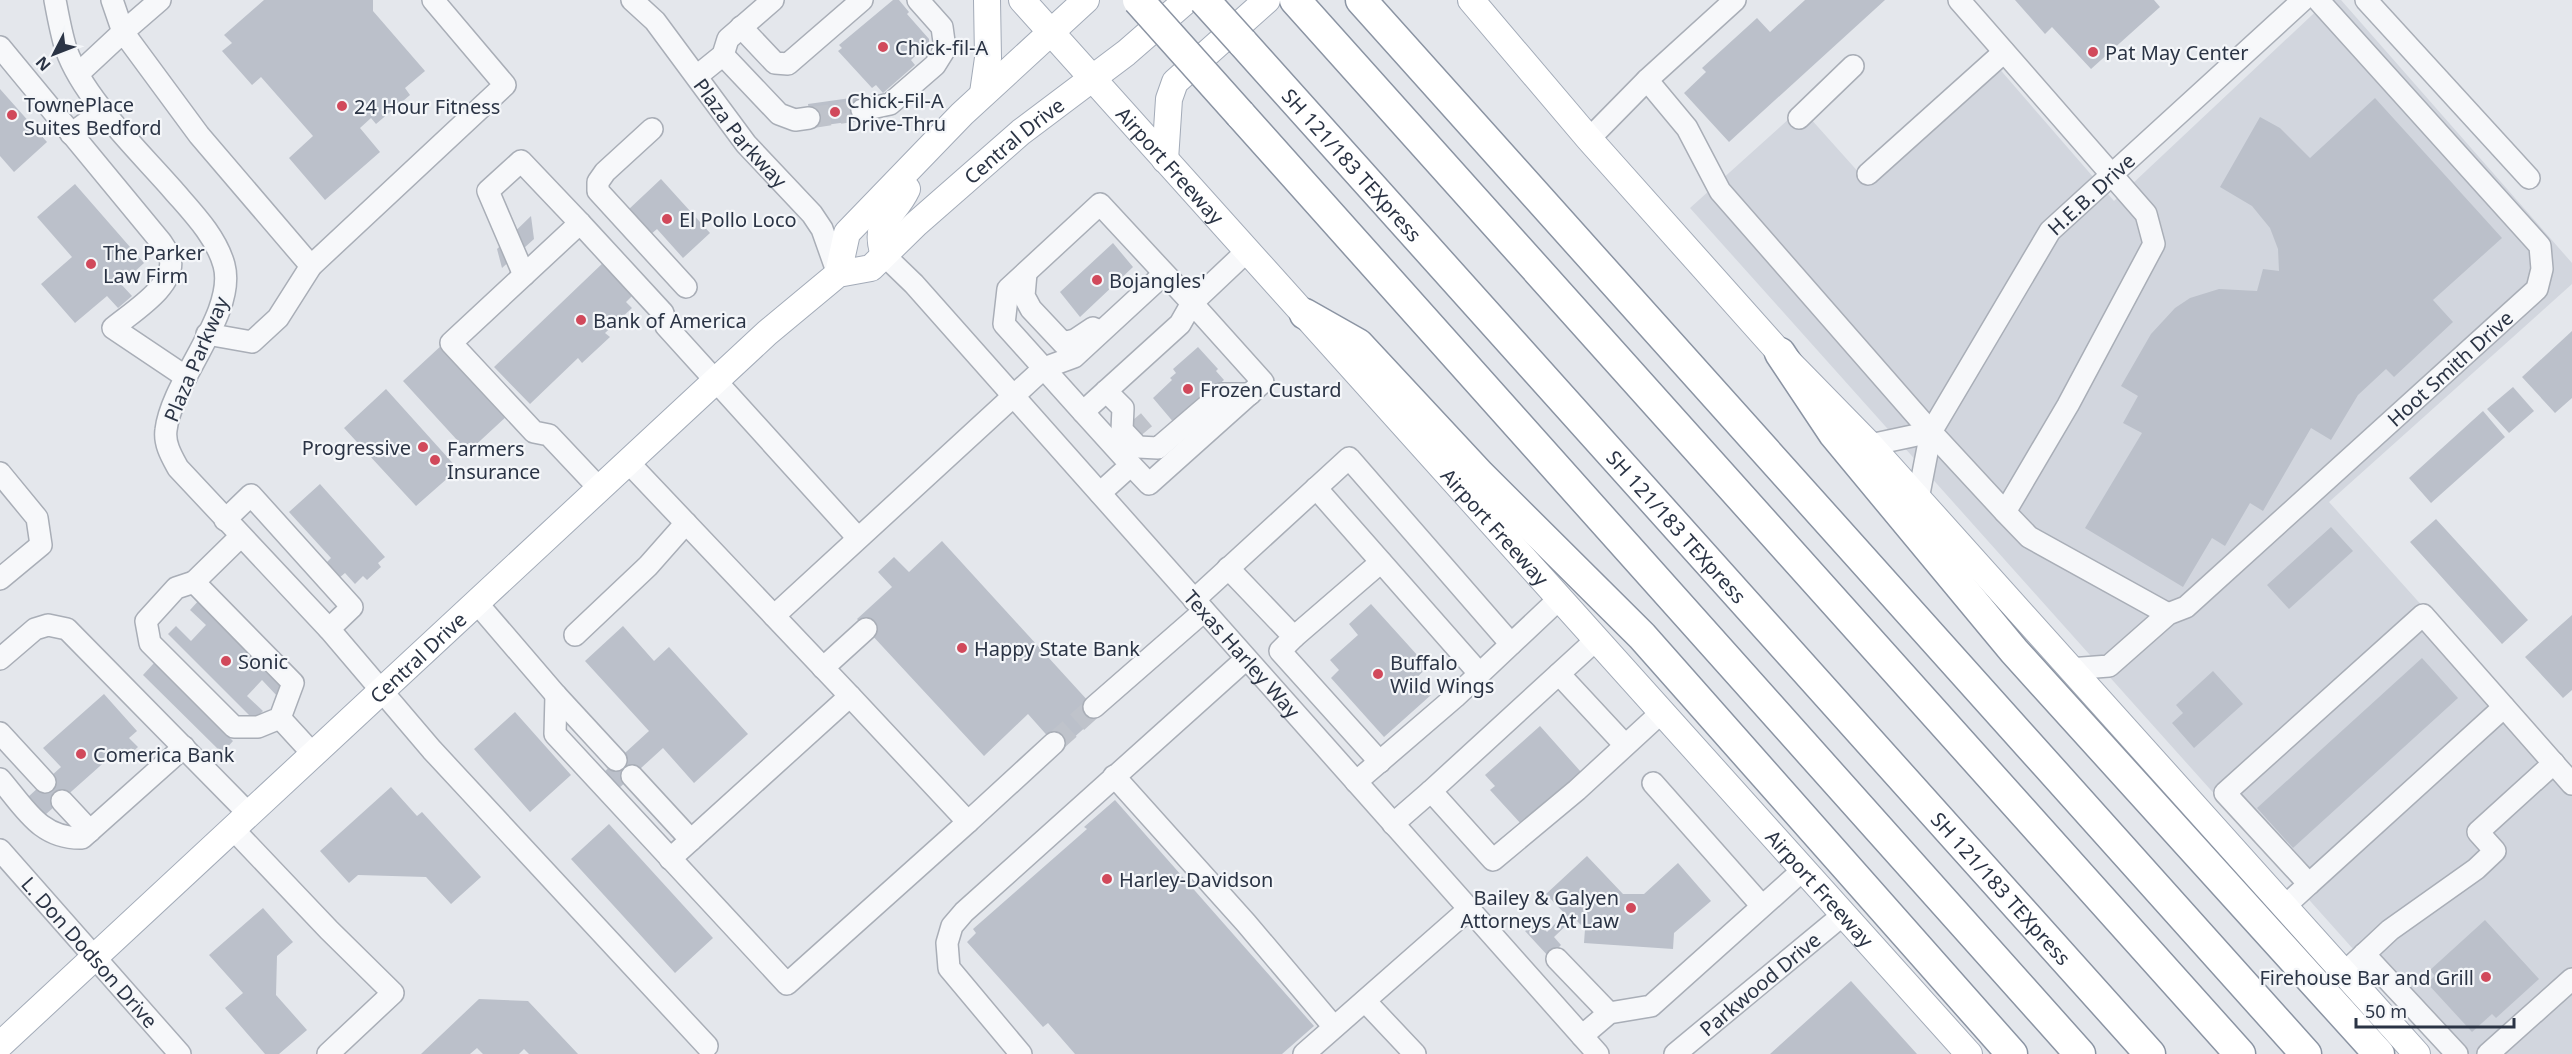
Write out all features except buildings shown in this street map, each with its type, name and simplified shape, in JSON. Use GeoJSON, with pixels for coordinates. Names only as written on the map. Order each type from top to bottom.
{"type":"FeatureCollection","features":[{"type":"Feature","properties":{"kind":"highway"},"geometry":{"type":"LineString","coordinates":[[1138,0],[2080,1054]]}},
{"type":"Feature","properties":{"kind":"highway","name":"SH 121/183 TEXpress"},"geometry":{"type":"LineString","coordinates":[[1204,0],[2150,1054]]}},
{"type":"Feature","properties":{"kind":"highway"},"geometry":{"type":"LineString","coordinates":[[1295,0],[2241,1054]]}},
{"type":"Feature","properties":{"kind":"highway"},"geometry":{"type":"LineString","coordinates":[[1363,2],[2306,1054]]}},
{"type":"Feature","properties":{"kind":"highway"},"geometry":{"type":"LineString","coordinates":[[1305,314],[1358,344],[1480,475],[1642,636],[2012,1054]]}},
{"type":"Feature","properties":{"kind":"highway"},"geometry":{"type":"LineString","coordinates":[[1780,354],[1834,434],[2014,651],[2379,1054]]}},
{"type":"Feature","properties":{"kind":"main road"},"geometry":{"type":"LineString","coordinates":[[983,93],[988,58],[987,0]]}},
{"type":"Feature","properties":{"kind":"main road","name":"Airport Freeway"},"geometry":{"type":"LineString","coordinates":[[1022,0],[1804,869],[1959,1050]]}},
{"type":"Feature","properties":{"kind":"main road"},"geometry":{"type":"LineString","coordinates":[[838,274],[847,233],[907,168],[983,93],[1086,0]]}},
{"type":"Feature","properties":{"kind":"main road","name":"Central Drive"},"geometry":{"type":"LineString","coordinates":[[0,1045],[715,380],[838,274],[872,268],[1021,132],[1092,78],[1187,0]]}},
{"type":"Feature","properties":{"kind":"main road"},"geometry":{"type":"LineString","coordinates":[[1165,160],[1169,99],[1175,82],[1267,0]]}},
{"type":"Feature","properties":{"kind":"main road"},"geometry":{"type":"LineString","coordinates":[[1471,0],[1589,139],[1780,354],[1870,445],[2416,1054]]}},
{"type":"Feature","properties":{"kind":"main road"},"geometry":{"type":"LineString","coordinates":[[884,255],[879,241],[880,231],[909,184],[907,168]]}},
{"type":"Feature","properties":{"kind":"street","name":"Plaza Parkway"},"geometry":{"type":"LineString","coordinates":[[55,0],[67,50],[79,73],[104,110],[203,225],[224,266],[225,295],[172,406],[166,432],[169,453],[178,468],[329,629],[432,750],[707,1046]]}},
{"type":"Feature","properties":{"kind":"street"},"geometry":{"type":"LineString","coordinates":[[112,0],[123,32],[199,135],[311,266]]}},
{"type":"Feature","properties":{"kind":"street"},"geometry":{"type":"LineString","coordinates":[[79,73],[159,0]]}},
{"type":"Feature","properties":{"kind":"street"},"geometry":{"type":"LineString","coordinates":[[207,334],[252,342],[278,318],[311,266],[505,85],[433,0]]}},
{"type":"Feature","properties":{"kind":"street","name":"Plaza Parkway"},"geometry":{"type":"LineString","coordinates":[[632,0],[655,21],[746,144],[812,214],[822,229],[838,274]]}},
{"type":"Feature","properties":{"kind":"street"},"geometry":{"type":"LineString","coordinates":[[697,76],[723,55],[728,39],[773,0]]}},
{"type":"Feature","properties":{"kind":"street"},"geometry":{"type":"LineString","coordinates":[[741,27],[775,63],[788,64],[862,0]]}},
{"type":"Feature","properties":{"kind":"street"},"geometry":{"type":"LineString","coordinates":[[862,110],[890,104],[934,65],[945,49],[942,27],[918,0]]}},
{"type":"Feature","properties":{"kind":"street"},"geometry":{"type":"LineString","coordinates":[[1589,139],[1647,80],[1735,0]]}},
{"type":"Feature","properties":{"kind":"street"},"geometry":{"type":"LineString","coordinates":[[1959,0],[2146,214],[2154,244],[2068,405],[2005,512]]}},
{"type":"Feature","properties":{"kind":"street","name":"H.E.B. Drive"},"geometry":{"type":"LineString","coordinates":[[1917,499],[1931,432],[2050,231],[2303,0]]}},
{"type":"Feature","properties":{"kind":"street","name":"Hoot Smith Drive"},"geometry":{"type":"LineString","coordinates":[[2069,669],[2109,666],[2168,614],[2186,607],[2537,289],[2542,269],[2540,246],[2318,0]]}},
{"type":"Feature","properties":{"kind":"street"},"geometry":{"type":"LineString","coordinates":[[2366,0],[2529,178]]}},
{"type":"Feature","properties":{"kind":"street"},"geometry":{"type":"LineString","coordinates":[[0,48],[161,242],[170,257],[171,271],[164,285],[113,328],[186,377]]}},
{"type":"Feature","properties":{"kind":"street"},"geometry":{"type":"LineString","coordinates":[[1868,174],[2004,52]]}},
{"type":"Feature","properties":{"kind":"street"},"geometry":{"type":"LineString","coordinates":[[723,55],[778,114],[795,120],[809,118]]}},
{"type":"Feature","properties":{"kind":"street"},"geometry":{"type":"LineString","coordinates":[[1799,118],[1852,66]]}},
{"type":"Feature","properties":{"kind":"street"},"geometry":{"type":"LineString","coordinates":[[1647,80],[1687,128],[1720,191],[1931,432],[2029,537],[2168,614]]}},
{"type":"Feature","properties":{"kind":"street"},"geometry":{"type":"LineString","coordinates":[[71,134],[104,110]]}},
{"type":"Feature","properties":{"kind":"street"},"geometry":{"type":"LineString","coordinates":[[652,129],[605,172],[598,182],[598,191],[686,287]]}},
{"type":"Feature","properties":{"kind":"street"},"geometry":{"type":"LineString","coordinates":[[524,275],[488,191],[521,161],[663,313],[666,326],[858,538]]}},
{"type":"Feature","properties":{"kind":"street"},"geometry":{"type":"LineString","coordinates":[[1100,204],[1192,303],[1263,382],[1149,484],[1004,324],[1008,289],[1100,204]]}},
{"type":"Feature","properties":{"kind":"street"},"geometry":{"type":"LineString","coordinates":[[580,224],[451,343],[534,432],[549,435],[599,488]]}},
{"type":"Feature","properties":{"kind":"street"},"geometry":{"type":"LineString","coordinates":[[1083,412],[1180,324],[1192,303],[1247,251]]}},
{"type":"Feature","properties":{"kind":"street","name":"Texas Harley Way"},"geometry":{"type":"LineString","coordinates":[[884,255],[914,284],[1598,1054]]}},
{"type":"Feature","properties":{"kind":"street"},"geometry":{"type":"LineString","coordinates":[[1026,273],[1024,296],[1030,309],[1063,343],[1086,334],[1130,296],[1147,290]]}},
{"type":"Feature","properties":{"kind":"street"},"geometry":{"type":"LineString","coordinates":[[774,616],[1044,368],[1074,357],[1164,274]]}},
{"type":"Feature","properties":{"kind":"street"},"geometry":{"type":"LineString","coordinates":[[1106,391],[1139,427],[1221,394],[1250,394]]}},
{"type":"Feature","properties":{"kind":"street"},"geometry":{"type":"LineString","coordinates":[[1870,445],[1931,432]]}},
{"type":"Feature","properties":{"kind":"street"},"geometry":{"type":"LineString","coordinates":[[1094,707],[1199,606],[1228,568],[1349,458],[1511,644]]}},
{"type":"Feature","properties":{"kind":"street"},"geometry":{"type":"LineString","coordinates":[[628,462],[968,822]]}},
{"type":"Feature","properties":{"kind":"street"},"geometry":{"type":"LineString","coordinates":[[1100,493],[1131,465]]}},
{"type":"Feature","properties":{"kind":"street"},"geometry":{"type":"LineString","coordinates":[[0,473],[37,518],[41,545],[0,579]]}},
{"type":"Feature","properties":{"kind":"street"},"geometry":{"type":"LineString","coordinates":[[1316,488],[1479,674]]}},
{"type":"Feature","properties":{"kind":"street"},"geometry":{"type":"LineString","coordinates":[[225,520],[251,495],[352,606],[329,629]]}},
{"type":"Feature","properties":{"kind":"street"},"geometry":{"type":"LineString","coordinates":[[575,635],[648,566],[686,523]]}},
{"type":"Feature","properties":{"kind":"street"},"geometry":{"type":"LineString","coordinates":[[194,582],[293,683],[280,718],[258,727],[234,727],[150,643],[146,621],[176,588],[194,582],[241,536]]}},
{"type":"Feature","properties":{"kind":"street"},"geometry":{"type":"LineString","coordinates":[[1380,762],[1280,651],[1381,562]]}},
{"type":"Feature","properties":{"kind":"street"},"geometry":{"type":"LineString","coordinates":[[1228,568],[1294,637]]}},
{"type":"Feature","properties":{"kind":"street"},"geometry":{"type":"LineString","coordinates":[[1356,782],[1479,674],[1559,599]]}},
{"type":"Feature","properties":{"kind":"street"},"geometry":{"type":"LineString","coordinates":[[476,602],[556,695],[616,760]]}},
{"type":"Feature","properties":{"kind":"street"},"geometry":{"type":"LineString","coordinates":[[2309,884],[2225,793],[2423,615],[2572,784]]}},
{"type":"Feature","properties":{"kind":"street"},"geometry":{"type":"LineString","coordinates":[[0,659],[35,629],[48,626],[67,629],[184,747],[329,930],[393,993],[328,1054]]}},
{"type":"Feature","properties":{"kind":"street"},"geometry":{"type":"LineString","coordinates":[[824,668],[866,629]]}},
{"type":"Feature","properties":{"kind":"street"},"geometry":{"type":"LineString","coordinates":[[1393,824],[1597,639]]}},
{"type":"Feature","properties":{"kind":"street"},"geometry":{"type":"LineString","coordinates":[[1021,1054],[949,968],[947,943],[952,926],[973,904],[1246,659]]}},
{"type":"Feature","properties":{"kind":"street"},"geometry":{"type":"LineString","coordinates":[[1559,674],[1625,746]]}},
{"type":"Feature","properties":{"kind":"street"},"geometry":{"type":"LineString","coordinates":[[556,695],[555,734],[787,984],[1054,743]]}},
{"type":"Feature","properties":{"kind":"street"},"geometry":{"type":"LineString","coordinates":[[670,859],[850,696]]}},
{"type":"Feature","properties":{"kind":"street"},"geometry":{"type":"LineString","coordinates":[[2284,907],[2504,707]]}},
{"type":"Feature","properties":{"kind":"street"},"geometry":{"type":"LineString","coordinates":[[1431,791],[1493,860],[1577,790],[1663,711]]}},
{"type":"Feature","properties":{"kind":"street"},"geometry":{"type":"LineString","coordinates":[[280,718],[313,754]]}},
{"type":"Feature","properties":{"kind":"street"},"geometry":{"type":"LineString","coordinates":[[0,733],[45,782]]}},
{"type":"Feature","properties":{"kind":"street"},"geometry":{"type":"LineString","coordinates":[[0,779],[45,831],[67,838],[86,835],[184,747]]}},
{"type":"Feature","properties":{"kind":"street"},"geometry":{"type":"LineString","coordinates":[[2343,973],[2390,930],[2476,869],[2495,851],[2478,831],[2554,764]]}},
{"type":"Feature","properties":{"kind":"street"},"geometry":{"type":"LineString","coordinates":[[1114,776],[1246,923],[1334,1027]]}},
{"type":"Feature","properties":{"kind":"street"},"geometry":{"type":"LineString","coordinates":[[632,777],[691,840]]}},
{"type":"Feature","properties":{"kind":"street"},"geometry":{"type":"LineString","coordinates":[[1653,783],[1762,906]]}},
{"type":"Feature","properties":{"kind":"street"},"geometry":{"type":"LineString","coordinates":[[62,801],[86,835]]}},
{"type":"Feature","properties":{"kind":"street","name":"L. Don Dodson Drive"},"geometry":{"type":"LineString","coordinates":[[0,850],[180,1054]]}},
{"type":"Feature","properties":{"kind":"street"},"geometry":{"type":"LineString","coordinates":[[1582,1036],[1609,1013],[1651,1006],[1804,869]]}},
{"type":"Feature","properties":{"kind":"street"},"geometry":{"type":"LineString","coordinates":[[1304,1054],[1469,909]]}},
{"type":"Feature","properties":{"kind":"street","name":"Parkwood Drive"},"geometry":{"type":"LineString","coordinates":[[1675,1054],[1844,914]]}},
{"type":"Feature","properties":{"kind":"street"},"geometry":{"type":"LineString","coordinates":[[2364,954],[2457,1054]]}},
{"type":"Feature","properties":{"kind":"street"},"geometry":{"type":"LineString","coordinates":[[1557,959],[1609,1013]]}},
{"type":"Feature","properties":{"kind":"street"},"geometry":{"type":"LineString","coordinates":[[2488,1054],[2572,979]]}},
{"type":"Feature","properties":{"kind":"street"},"geometry":{"type":"LineString","coordinates":[[1365,1000],[1415,1054]]}},
{"type":"Feature","properties":{"kind":"shaded area"},"geometry":{"type":"Polygon","coordinates":[[[2328,0],[2341,0],[2572,263],[2572,284],[2329,502],[2572,773],[2572,1054],[2447,1054],[1690,208],[1801,108],[1870,185],[1997,66],[2114,201],[2328,0]]]}},
{"type":"Feature","properties":{"kind":"tunnel"},"geometry":{"type":"LineString","coordinates":[[809,118],[862,110]]}},
{"type":"Feature","properties":{"kind":"tunnel"},"geometry":{"type":"LineString","coordinates":[[1133,420],[1144,433]]}},
{"type":"Feature","properties":{"kind":"tunnel"},"geometry":{"type":"LineString","coordinates":[[1054,743],[1094,707]]}},
{"type":"Feature","properties":{"kind":"place","name":"Chick-fil-A"},"geometry":{"type":"Point","coordinates":[883,47]}},
{"type":"Feature","properties":{"kind":"place","name":"Pat May Center"},"geometry":{"type":"Point","coordinates":[2093,52]}},
{"type":"Feature","properties":{"kind":"place","name":"24 Hour Fitness"},"geometry":{"type":"Point","coordinates":[342,106]}},
{"type":"Feature","properties":{"kind":"place","name":"Chick-Fil-A Drive-Thru"},"geometry":{"type":"Point","coordinates":[835,112]}},
{"type":"Feature","properties":{"kind":"place","name":"TownePlace Suites Bedford"},"geometry":{"type":"Point","coordinates":[12,115]}},
{"type":"Feature","properties":{"kind":"place","name":"El Pollo Loco"},"geometry":{"type":"Point","coordinates":[667,219]}},
{"type":"Feature","properties":{"kind":"place","name":"The Parker Law Firm"},"geometry":{"type":"Point","coordinates":[91,264]}},
{"type":"Feature","properties":{"kind":"place","name":"Bojangles'"},"geometry":{"type":"Point","coordinates":[1097,280]}},
{"type":"Feature","properties":{"kind":"place","name":"Bank of America"},"geometry":{"type":"Point","coordinates":[581,320]}},
{"type":"Feature","properties":{"kind":"place","name":"Frozen Custard"},"geometry":{"type":"Point","coordinates":[1188,389]}},
{"type":"Feature","properties":{"kind":"place","name":"Progressive"},"geometry":{"type":"Point","coordinates":[423,447]}},
{"type":"Feature","properties":{"kind":"place","name":"Farmers Insurance"},"geometry":{"type":"Point","coordinates":[435,460]}},
{"type":"Feature","properties":{"kind":"place","name":"Happy State Bank"},"geometry":{"type":"Point","coordinates":[962,648]}},
{"type":"Feature","properties":{"kind":"place","name":"Sonic"},"geometry":{"type":"Point","coordinates":[226,661]}},
{"type":"Feature","properties":{"kind":"place","name":"Buffalo Wild Wings"},"geometry":{"type":"Point","coordinates":[1378,674]}},
{"type":"Feature","properties":{"kind":"place","name":"Comerica Bank"},"geometry":{"type":"Point","coordinates":[81,754]}},
{"type":"Feature","properties":{"kind":"place","name":"Harley-Davidson"},"geometry":{"type":"Point","coordinates":[1107,879]}},
{"type":"Feature","properties":{"kind":"place","name":"Bailey & Galyen Attorneys At Law"},"geometry":{"type":"Point","coordinates":[1631,908]}},
{"type":"Feature","properties":{"kind":"place","name":"Firehouse Bar and Grill"},"geometry":{"type":"Point","coordinates":[2486,977]}}]}
